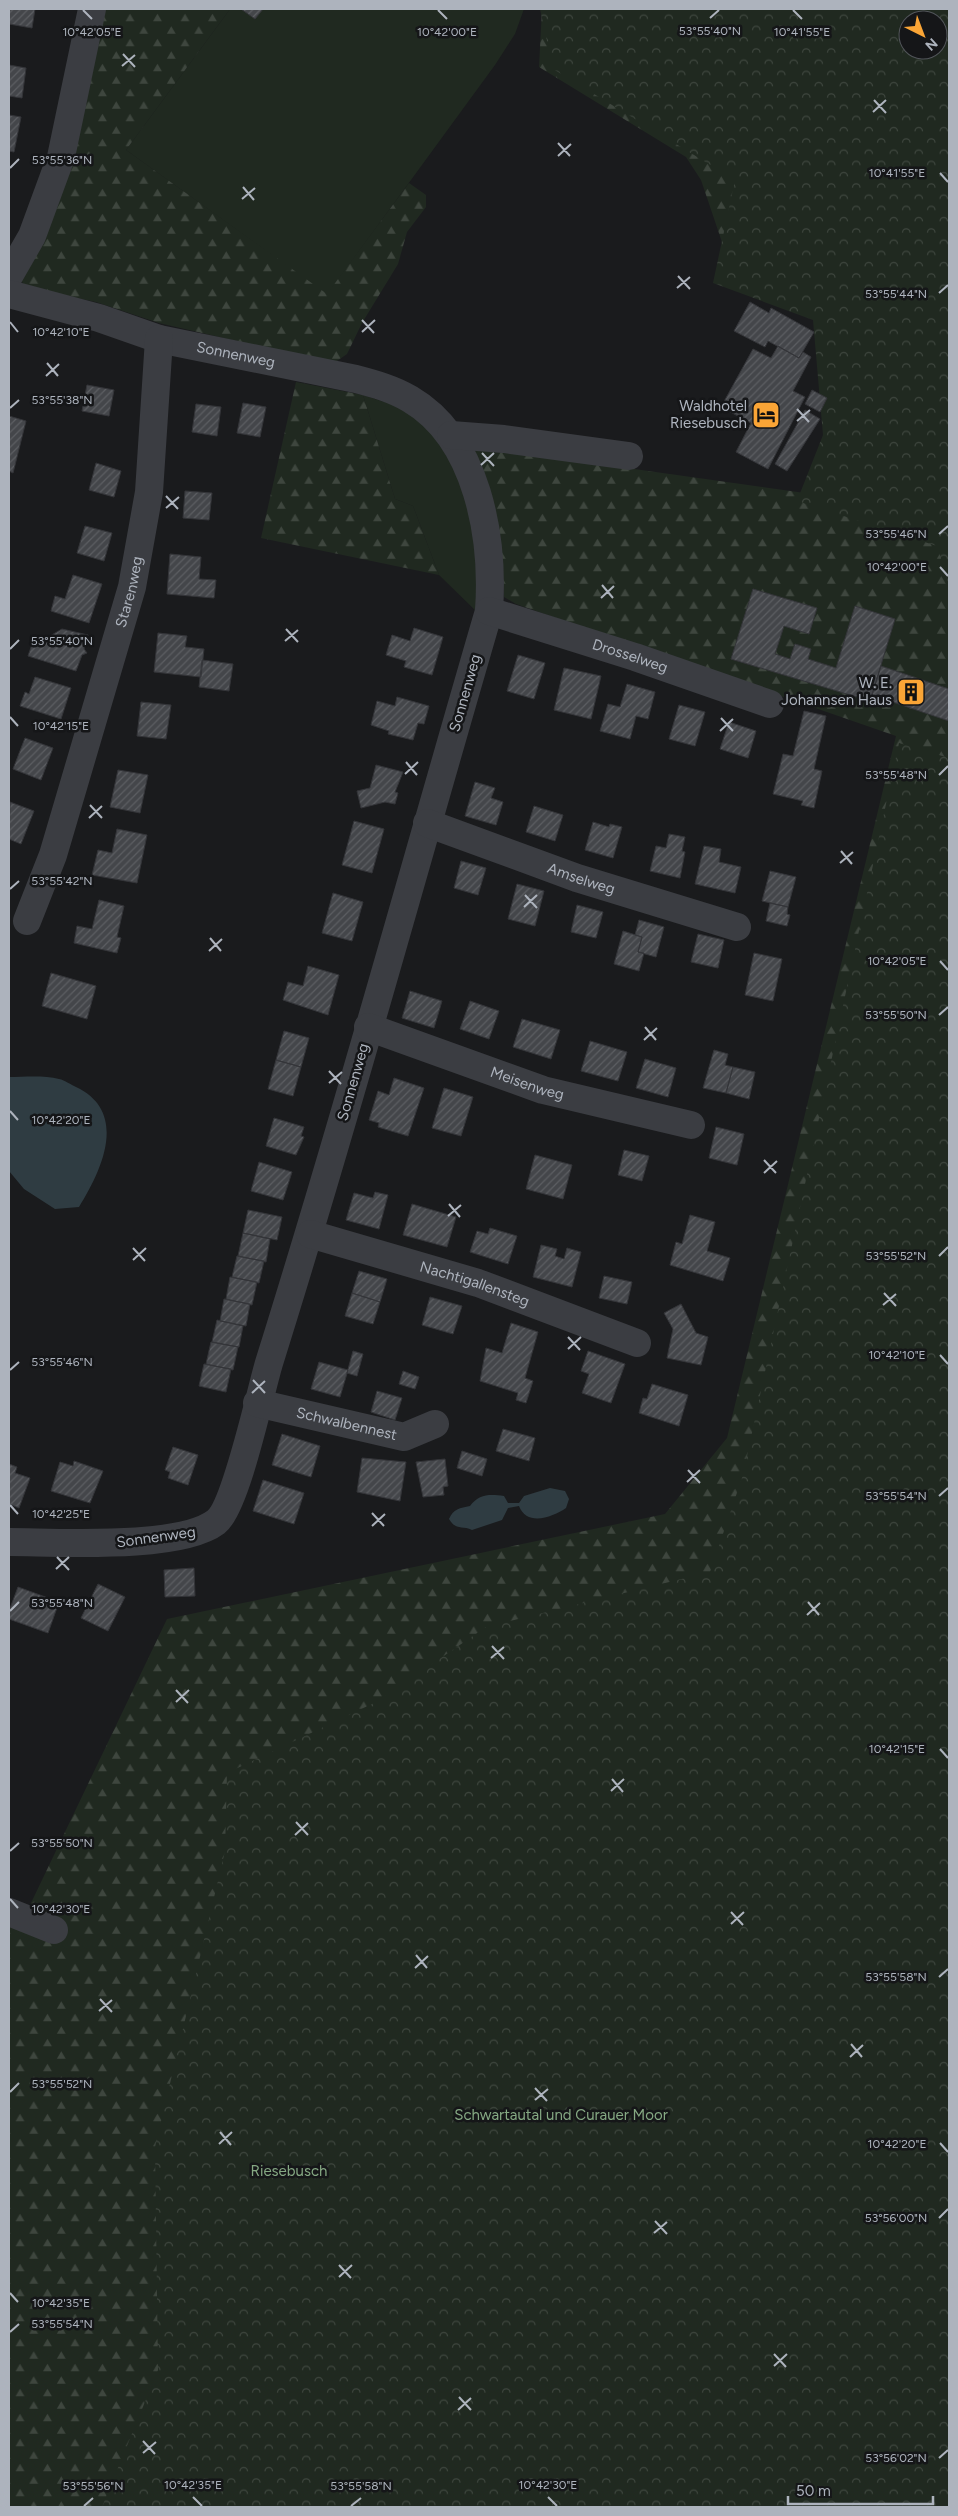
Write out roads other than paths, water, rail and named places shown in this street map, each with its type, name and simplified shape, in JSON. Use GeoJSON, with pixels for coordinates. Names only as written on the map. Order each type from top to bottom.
{"type":"FeatureCollection","features":[{"type":"Feature","properties":{"kind":"street"},"geometry":{"type":"LineString","coordinates":[[9,276],[32,236],[62,157],[92,9]]}},
{"type":"Feature","properties":{"kind":"street","name":"Sonnenweg"},"geometry":{"type":"LineString","coordinates":[[9,294],[99,318],[159,339],[384,386],[411,400],[451,436],[473,480],[485,529],[491,576],[488,611],[310,1234],[257,1402],[233,1493],[219,1520],[197,1533],[110,1543],[9,1542]]}},
{"type":"Feature","properties":{"kind":"street","name":"Starenweg"},"geometry":{"type":"LineString","coordinates":[[27,921],[53,855],[132,587],[149,492],[159,339]]}},
{"type":"Feature","properties":{"kind":"street"},"geometry":{"type":"LineString","coordinates":[[451,436],[504,439],[628,456]]}},
{"type":"Feature","properties":{"kind":"street","name":"Drosselweg"},"geometry":{"type":"LineString","coordinates":[[488,611],[635,657],[770,704]]}},
{"type":"Feature","properties":{"kind":"street","name":"Amselweg"},"geometry":{"type":"LineString","coordinates":[[427,823],[577,878],[737,927]]}},
{"type":"Feature","properties":{"kind":"street","name":"Meisenweg"},"geometry":{"type":"LineString","coordinates":[[368,1027],[543,1090],[691,1125]]}},
{"type":"Feature","properties":{"kind":"street","name":"Nachtigallensteg"},"geometry":{"type":"LineString","coordinates":[[310,1234],[478,1283],[636,1343]]}},
{"type":"Feature","properties":{"kind":"street","name":"Schwalbennest"},"geometry":{"type":"LineString","coordinates":[[257,1402],[404,1437],[435,1424]]}},
{"type":"Feature","properties":{"kind":"street"},"geometry":{"type":"LineString","coordinates":[[9,1912],[54,1930]]}},
{"type":"Feature","properties":{"kind":"place","name":"Waldhotel Riesebusch"},"geometry":{"type":"Point","coordinates":[766,415]}},
{"type":"Feature","properties":{"kind":"place","name":"W. E. Johannsen Haus"},"geometry":{"type":"Point","coordinates":[911,692]}},
{"type":"Feature","properties":{"kind":"park label","name":"Schwartautal und Curauer Moor"},"geometry":{"type":"Point","coordinates":[561,2115]}},
{"type":"Feature","properties":{"kind":"park label","name":"Riesebusch"},"geometry":{"type":"Point","coordinates":[289,2171]}}]}
